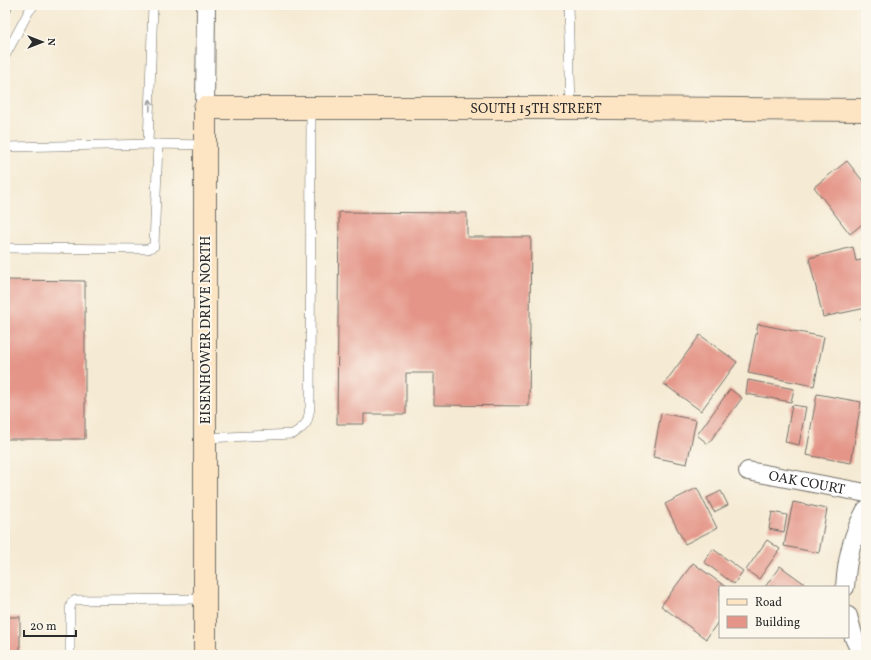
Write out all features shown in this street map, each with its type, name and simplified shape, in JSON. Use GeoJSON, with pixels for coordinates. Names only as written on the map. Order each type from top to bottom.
{"type":"FeatureCollection","features":[{"type":"Feature","properties":{"kind":"street","name":"EISENHOWER DRIVE NORTH"},"geometry":{"type":"LineString","coordinates":[[205,655],[206,5]]}},
{"type":"Feature","properties":{"kind":"street","name":"SOUTH 15TH STREET"},"geometry":{"type":"LineString","coordinates":[[205,108],[866,110]]}},
{"type":"Feature","properties":{"kind":"street","name":"OAK COURT"},"geometry":{"type":"LineString","coordinates":[[748,471],[866,493]]}},
{"type":"Feature","properties":{"kind":"street"},"geometry":{"type":"LineString","coordinates":[[845,586],[846,568],[850,547],[859,523],[866,510]]}},
{"type":"Feature","properties":{"kind":"street"},"geometry":{"type":"LineString","coordinates":[[849,620],[854,638],[862,655]]}},
{"type":"Feature","properties":{"kind":"lane"},"geometry":{"type":"LineString","coordinates":[[5,56],[29,11],[34,5]]}},
{"type":"Feature","properties":{"kind":"lane"},"geometry":{"type":"LineString","coordinates":[[5,248],[148,249],[154,246],[153,5]]}},
{"type":"Feature","properties":{"kind":"lane"},"geometry":{"type":"LineString","coordinates":[[568,5],[571,108]]}},
{"type":"Feature","properties":{"kind":"lane"},"geometry":{"type":"LineString","coordinates":[[205,438],[293,434],[303,428],[309,420],[311,108]]}},
{"type":"Feature","properties":{"kind":"lane"},"geometry":{"type":"LineString","coordinates":[[5,147],[153,144],[205,145]]}},
{"type":"Feature","properties":{"kind":"lane"},"geometry":{"type":"LineString","coordinates":[[70,655],[70,608],[72,602],[76,600],[205,599]]}},
{"type":"Feature","properties":{"kind":"building"},"geometry":{"type":"Polygon","coordinates":[[[5,5],[11,5],[11,10],[5,21],[5,5]]]}},
{"type":"Feature","properties":{"kind":"building"},"geometry":{"type":"Polygon","coordinates":[[[847,161],[866,185],[866,221],[850,234],[814,187],[847,161]]]}},
{"type":"Feature","properties":{"kind":"building"},"geometry":{"type":"Polygon","coordinates":[[[339,212],[467,213],[467,237],[531,237],[529,406],[434,405],[434,373],[406,373],[406,414],[364,414],[364,424],[337,424],[339,212]]]}},
{"type":"Feature","properties":{"kind":"building"},"geometry":{"type":"Polygon","coordinates":[[[853,247],[856,261],[866,259],[866,293],[864,293],[866,308],[823,317],[809,258],[853,247]]]}},
{"type":"Feature","properties":{"kind":"building"},"geometry":{"type":"Polygon","coordinates":[[[5,280],[85,281],[85,439],[5,439],[5,280]]]}},
{"type":"Feature","properties":{"kind":"building"},"geometry":{"type":"Polygon","coordinates":[[[866,317],[866,338],[865,338],[861,318],[866,317]]]}},
{"type":"Feature","properties":{"kind":"building"},"geometry":{"type":"Polygon","coordinates":[[[758,324],[824,337],[814,386],[748,373],[758,324]]]}},
{"type":"Feature","properties":{"kind":"building"},"geometry":{"type":"Polygon","coordinates":[[[700,335],[737,362],[701,411],[664,384],[700,335]]]}},
{"type":"Feature","properties":{"kind":"building"},"geometry":{"type":"Polygon","coordinates":[[[748,380],[794,389],[791,402],[746,394],[748,380]]]}},
{"type":"Feature","properties":{"kind":"building"},"geometry":{"type":"Polygon","coordinates":[[[730,389],[742,398],[708,444],[697,435],[730,389]]]}},
{"type":"Feature","properties":{"kind":"building"},"geometry":{"type":"Polygon","coordinates":[[[817,394],[861,402],[851,463],[806,455],[817,394]]]}},
{"type":"Feature","properties":{"kind":"building"},"geometry":{"type":"Polygon","coordinates":[[[792,405],[806,407],[799,445],[785,442],[792,405]]]}},
{"type":"Feature","properties":{"kind":"building"},"geometry":{"type":"Polygon","coordinates":[[[661,413],[696,420],[687,464],[653,457],[661,413]]]}},
{"type":"Feature","properties":{"kind":"building"},"geometry":{"type":"Polygon","coordinates":[[[697,488],[717,528],[685,544],[665,504],[697,488]]]}},
{"type":"Feature","properties":{"kind":"building"},"geometry":{"type":"Polygon","coordinates":[[[721,491],[728,505],[714,512],[707,498],[721,491]]]}},
{"type":"Feature","properties":{"kind":"building"},"geometry":{"type":"Polygon","coordinates":[[[793,502],[827,509],[819,553],[784,546],[793,502]]]}},
{"type":"Feature","properties":{"kind":"building"},"geometry":{"type":"Polygon","coordinates":[[[772,512],[787,515],[784,532],[769,529],[772,512]]]}},
{"type":"Feature","properties":{"kind":"building"},"geometry":{"type":"Polygon","coordinates":[[[767,540],[780,549],[759,579],[746,570],[767,540]]]}},
{"type":"Feature","properties":{"kind":"building"},"geometry":{"type":"Polygon","coordinates":[[[713,549],[743,571],[734,584],[704,562],[713,549]]]}},
{"type":"Feature","properties":{"kind":"building"},"geometry":{"type":"Polygon","coordinates":[[[693,563],[725,586],[719,586],[719,620],[706,639],[661,606],[693,563]]]}},
{"type":"Feature","properties":{"kind":"building"},"geometry":{"type":"Polygon","coordinates":[[[780,566],[808,586],[766,586],[780,566]]]}},
{"type":"Feature","properties":{"kind":"building"},"geometry":{"type":"Polygon","coordinates":[[[5,617],[20,617],[20,655],[5,655],[5,617]]]}}]}
